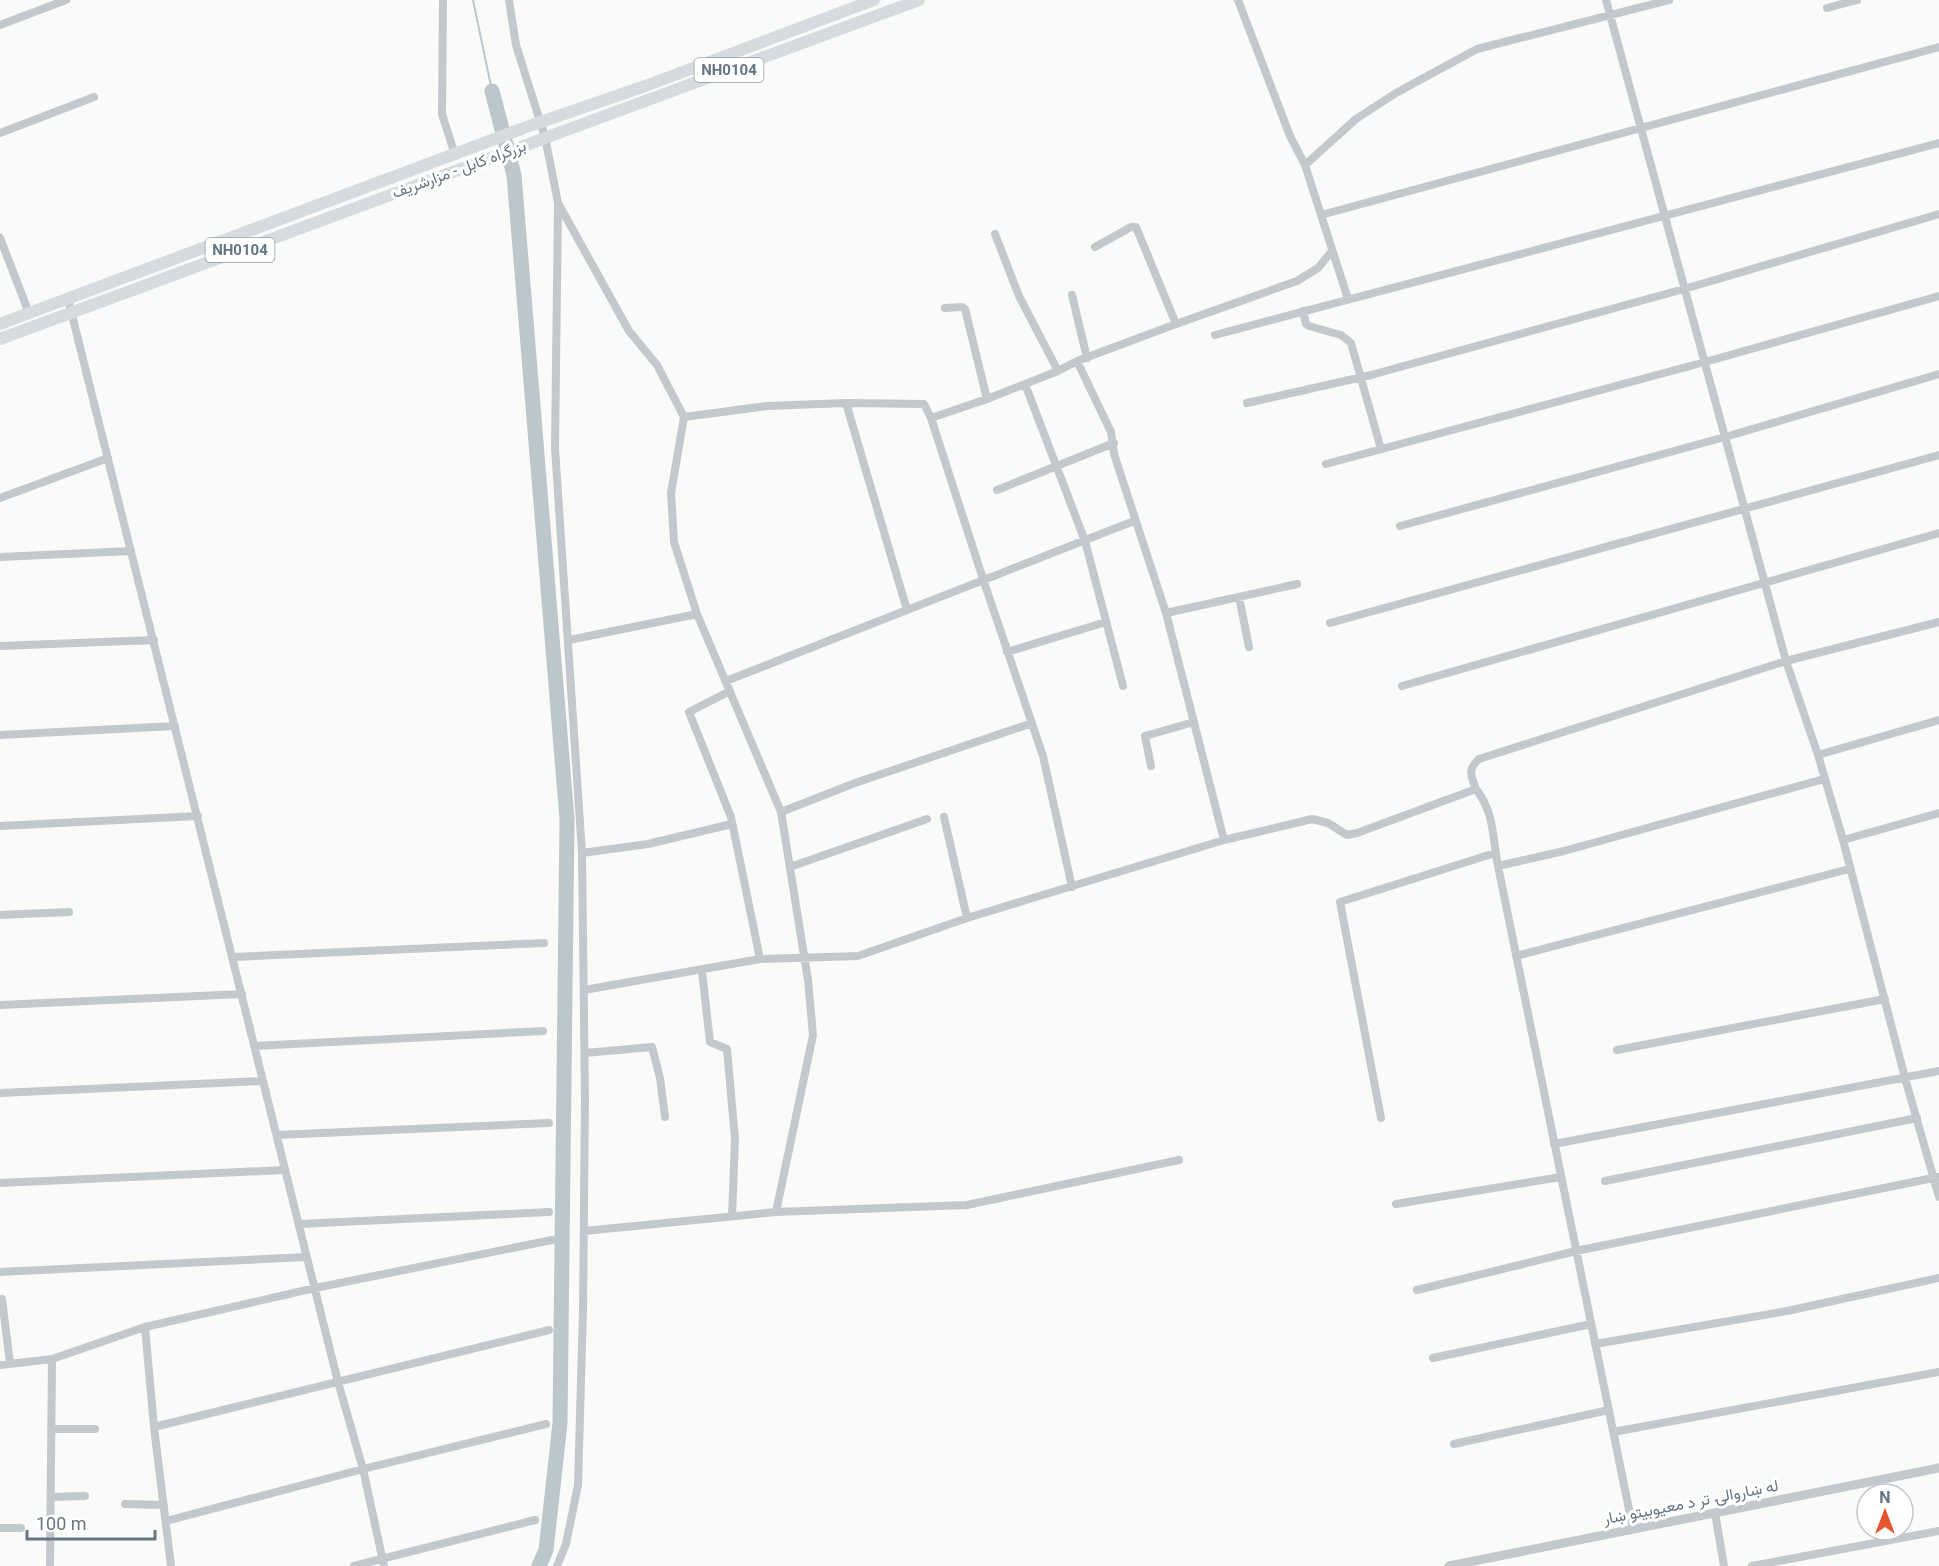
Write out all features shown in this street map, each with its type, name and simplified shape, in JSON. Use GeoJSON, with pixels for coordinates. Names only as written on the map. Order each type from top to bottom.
{"type":"FeatureCollection","features":[{"type":"Feature","properties":{"kind":"highway","name":"بزرگراه کابل - مزارشریف"},"geometry":{"type":"LineString","coordinates":[[0,324],[536,123],[648,85],[874,0]]}},
{"type":"Feature","properties":{"kind":"highway","name":"بزرگراه کابل - مزارشریف"},"geometry":{"type":"LineString","coordinates":[[0,339],[919,0]]}},
{"type":"Feature","properties":{"kind":"street"},"geometry":{"type":"LineString","coordinates":[[0,25],[66,0]]}},
{"type":"Feature","properties":{"kind":"street"},"geometry":{"type":"LineString","coordinates":[[443,0],[442,114],[455,154]]}},
{"type":"Feature","properties":{"kind":"street"},"geometry":{"type":"LineString","coordinates":[[509,0],[516,45],[558,203],[555,448],[582,853],[585,1053],[584,1231],[578,1485],[566,1544],[557,1566]]}},
{"type":"Feature","properties":{"kind":"street"},"geometry":{"type":"LineString","coordinates":[[1238,0],[1290,136],[1305,165],[1348,299]]}},
{"type":"Feature","properties":{"kind":"street"},"geometry":{"type":"LineString","coordinates":[[1606,0],[1786,661],[1818,755],[1843,840],[1905,1078],[1936,1177],[1939,1197]]}},
{"type":"Feature","properties":{"kind":"street"},"geometry":{"type":"LineString","coordinates":[[1305,165],[1364,114],[1396,93],[1477,49],[1669,0]]}},
{"type":"Feature","properties":{"kind":"street"},"geometry":{"type":"LineString","coordinates":[[1827,8],[1857,0]]}},
{"type":"Feature","properties":{"kind":"street"},"geometry":{"type":"LineString","coordinates":[[1321,215],[1939,47]]}},
{"type":"Feature","properties":{"kind":"street"},"geometry":{"type":"LineString","coordinates":[[0,133],[94,97]]}},
{"type":"Feature","properties":{"kind":"street"},"geometry":{"type":"LineString","coordinates":[[1215,335],[1939,143]]}},
{"type":"Feature","properties":{"kind":"street"},"geometry":{"type":"LineString","coordinates":[[558,203],[629,331],[657,365],[684,417],[671,493],[674,542],[697,614],[781,812],[808,980],[813,1035],[776,1212]]}},
{"type":"Feature","properties":{"kind":"street"},"geometry":{"type":"LineString","coordinates":[[1247,403],[1362,377],[1684,289],[1939,214]]}},
{"type":"Feature","properties":{"kind":"street"},"geometry":{"type":"LineString","coordinates":[[1095,247],[1131,227],[1136,227],[1176,324]]}},
{"type":"Feature","properties":{"kind":"street"},"geometry":{"type":"LineString","coordinates":[[995,234],[1019,296],[1058,371]]}},
{"type":"Feature","properties":{"kind":"street"},"geometry":{"type":"LineString","coordinates":[[0,238],[29,314]]}},
{"type":"Feature","properties":{"kind":"street"},"geometry":{"type":"LineString","coordinates":[[931,418],[987,399],[1058,371],[1077,361],[1297,281],[1318,268],[1332,251]]}},
{"type":"Feature","properties":{"kind":"street"},"geometry":{"type":"LineString","coordinates":[[1072,295],[1087,358]]}},
{"type":"Feature","properties":{"kind":"street"},"geometry":{"type":"LineString","coordinates":[[1326,464],[1705,362],[1939,296]]}},
{"type":"Feature","properties":{"kind":"street"},"geometry":{"type":"LineString","coordinates":[[68,299],[338,1382],[363,1469],[383,1563]]}},
{"type":"Feature","properties":{"kind":"street"},"geometry":{"type":"LineString","coordinates":[[945,309],[962,307],[965,309],[987,399]]}},
{"type":"Feature","properties":{"kind":"street"},"geometry":{"type":"LineString","coordinates":[[1303,311],[1306,324],[1348,339],[1351,343],[1381,449]]}},
{"type":"Feature","properties":{"kind":"street"},"geometry":{"type":"LineString","coordinates":[[1077,361],[1112,432],[1114,454],[1134,521],[1166,613],[1224,840]]}},
{"type":"Feature","properties":{"kind":"street"},"geometry":{"type":"LineString","coordinates":[[1400,526],[1725,437],[1939,374]]}},
{"type":"Feature","properties":{"kind":"street"},"geometry":{"type":"LineString","coordinates":[[1025,384],[1085,542],[1123,686]]}},
{"type":"Feature","properties":{"kind":"street"},"geometry":{"type":"LineString","coordinates":[[684,417],[767,406],[846,403],[923,404],[931,418],[1043,756],[1072,887]]}},
{"type":"Feature","properties":{"kind":"street"},"geometry":{"type":"LineString","coordinates":[[846,403],[907,610]]}},
{"type":"Feature","properties":{"kind":"street"},"geometry":{"type":"LineString","coordinates":[[997,490],[1114,443]]}},
{"type":"Feature","properties":{"kind":"street"},"geometry":{"type":"LineString","coordinates":[[1330,623],[1939,455]]}},
{"type":"Feature","properties":{"kind":"street"},"geometry":{"type":"LineString","coordinates":[[0,498],[108,458]]}},
{"type":"Feature","properties":{"kind":"street"},"geometry":{"type":"LineString","coordinates":[[726,681],[1134,521]]}},
{"type":"Feature","properties":{"kind":"street"},"geometry":{"type":"LineString","coordinates":[[1402,686],[1939,533]]}},
{"type":"Feature","properties":{"kind":"street"},"geometry":{"type":"LineString","coordinates":[[0,557],[132,551]]}},
{"type":"Feature","properties":{"kind":"street"},"geometry":{"type":"LineString","coordinates":[[1166,613],[1297,584]]}},
{"type":"Feature","properties":{"kind":"street"},"geometry":{"type":"LineString","coordinates":[[1239,597],[1249,647]]}},
{"type":"Feature","properties":{"kind":"street"},"geometry":{"type":"LineString","coordinates":[[569,640],[697,614]]}},
{"type":"Feature","properties":{"kind":"street"},"geometry":{"type":"LineString","coordinates":[[1007,652],[1106,622]]}},
{"type":"Feature","properties":{"kind":"street"},"geometry":{"type":"LineString","coordinates":[[1633,1529],[1495,853],[1491,822],[1486,803],[1476,789],[1470,774],[1472,765],[1479,759],[1786,661],[1939,622]]}},
{"type":"Feature","properties":{"kind":"street"},"geometry":{"type":"LineString","coordinates":[[0,646],[154,640]]}},
{"type":"Feature","properties":{"kind":"street"},"geometry":{"type":"LineString","coordinates":[[730,691],[689,711],[732,824],[760,959]]}},
{"type":"Feature","properties":{"kind":"street"},"geometry":{"type":"LineString","coordinates":[[1818,755],[1939,720]]}},
{"type":"Feature","properties":{"kind":"street"},"geometry":{"type":"LineString","coordinates":[[1151,765],[1145,736],[1194,722]]}},
{"type":"Feature","properties":{"kind":"street"},"geometry":{"type":"LineString","coordinates":[[781,812],[855,783],[1032,723]]}},
{"type":"Feature","properties":{"kind":"street"},"geometry":{"type":"LineString","coordinates":[[0,735],[175,726]]}},
{"type":"Feature","properties":{"kind":"street"},"geometry":{"type":"LineString","coordinates":[[1498,866],[1564,851],[1824,779]]}},
{"type":"Feature","properties":{"kind":"street"},"geometry":{"type":"LineString","coordinates":[[584,990],[760,959],[858,956],[967,918],[1224,840],[1312,819],[1328,823],[1347,835],[1357,834],[1476,789]]}},
{"type":"Feature","properties":{"kind":"street"},"geometry":{"type":"LineString","coordinates":[[1843,840],[1939,813]]}},
{"type":"Feature","properties":{"kind":"street"},"geometry":{"type":"LineString","coordinates":[[0,826],[198,816]]}},
{"type":"Feature","properties":{"kind":"street"},"geometry":{"type":"LineString","coordinates":[[944,817],[967,918]]}},
{"type":"Feature","properties":{"kind":"street"},"geometry":{"type":"LineString","coordinates":[[790,867],[927,819]]}},
{"type":"Feature","properties":{"kind":"street"},"geometry":{"type":"LineString","coordinates":[[582,853],[648,844],[732,824]]}},
{"type":"Feature","properties":{"kind":"street"},"geometry":{"type":"LineString","coordinates":[[1381,1118],[1340,902],[1495,853]]}},
{"type":"Feature","properties":{"kind":"street"},"geometry":{"type":"LineString","coordinates":[[1516,957],[1850,869]]}},
{"type":"Feature","properties":{"kind":"street"},"geometry":{"type":"LineString","coordinates":[[0,915],[69,912]]}},
{"type":"Feature","properties":{"kind":"street"},"geometry":{"type":"LineString","coordinates":[[233,957],[544,943]]}},
{"type":"Feature","properties":{"kind":"street"},"geometry":{"type":"LineString","coordinates":[[702,971],[710,1042],[727,1049],[735,1139],[732,1216]]}},
{"type":"Feature","properties":{"kind":"street"},"geometry":{"type":"LineString","coordinates":[[0,1005],[242,994]]}},
{"type":"Feature","properties":{"kind":"street"},"geometry":{"type":"LineString","coordinates":[[1617,1050],[1885,999]]}},
{"type":"Feature","properties":{"kind":"street"},"geometry":{"type":"LineString","coordinates":[[255,1046],[543,1031]]}},
{"type":"Feature","properties":{"kind":"street"},"geometry":{"type":"LineString","coordinates":[[585,1053],[652,1047],[660,1078],[665,1117]]}},
{"type":"Feature","properties":{"kind":"street"},"geometry":{"type":"LineString","coordinates":[[1554,1144],[1939,1071]]}},
{"type":"Feature","properties":{"kind":"street"},"geometry":{"type":"LineString","coordinates":[[0,1093],[263,1081]]}},
{"type":"Feature","properties":{"kind":"street"},"geometry":{"type":"LineString","coordinates":[[1605,1180],[1917,1118]]}},
{"type":"Feature","properties":{"kind":"street"},"geometry":{"type":"LineString","coordinates":[[277,1135],[549,1123]]}},
{"type":"Feature","properties":{"kind":"street"},"geometry":{"type":"LineString","coordinates":[[584,1231],[776,1212],[967,1205],[1179,1160]]}},
{"type":"Feature","properties":{"kind":"street"},"geometry":{"type":"LineString","coordinates":[[0,1183],[285,1170]]}},
{"type":"Feature","properties":{"kind":"street"},"geometry":{"type":"LineString","coordinates":[[1396,1204],[1561,1177]]}},
{"type":"Feature","properties":{"kind":"street"},"geometry":{"type":"LineString","coordinates":[[1417,1290],[1576,1251],[1936,1177]]}},
{"type":"Feature","properties":{"kind":"street"},"geometry":{"type":"LineString","coordinates":[[299,1224],[549,1212]]}},
{"type":"Feature","properties":{"kind":"street"},"geometry":{"type":"LineString","coordinates":[[0,1365],[52,1359],[145,1327],[315,1288],[552,1240]]}},
{"type":"Feature","properties":{"kind":"street"},"geometry":{"type":"LineString","coordinates":[[0,1272],[307,1257]]}},
{"type":"Feature","properties":{"kind":"street"},"geometry":{"type":"LineString","coordinates":[[1595,1344],[1787,1311],[1939,1278]]}},
{"type":"Feature","properties":{"kind":"street"},"geometry":{"type":"LineString","coordinates":[[2,1299],[10,1364]]}},
{"type":"Feature","properties":{"kind":"street"},"geometry":{"type":"LineString","coordinates":[[1433,1358],[1591,1324]]}},
{"type":"Feature","properties":{"kind":"street"},"geometry":{"type":"LineString","coordinates":[[145,1327],[154,1428],[171,1566]]}},
{"type":"Feature","properties":{"kind":"street"},"geometry":{"type":"LineString","coordinates":[[154,1428],[549,1330]]}},
{"type":"Feature","properties":{"kind":"street"},"geometry":{"type":"LineString","coordinates":[[50,1566],[52,1359]]}},
{"type":"Feature","properties":{"kind":"street"},"geometry":{"type":"LineString","coordinates":[[1613,1432],[1939,1372]]}},
{"type":"Feature","properties":{"kind":"street"},"geometry":{"type":"LineString","coordinates":[[1454,1444],[1609,1410]]}},
{"type":"Feature","properties":{"kind":"street"},"geometry":{"type":"LineString","coordinates":[[166,1521],[546,1424]]}},
{"type":"Feature","properties":{"kind":"street"},"geometry":{"type":"LineString","coordinates":[[51,1429],[95,1429]]}},
{"type":"Feature","properties":{"kind":"street","name":"له ښاروالۍ تر د معیوبیتو ښار"},"geometry":{"type":"LineString","coordinates":[[1456,1565],[1939,1468]]}},
{"type":"Feature","properties":{"kind":"street"},"geometry":{"type":"LineString","coordinates":[[51,1497],[85,1496]]}},
{"type":"Feature","properties":{"kind":"street"},"geometry":{"type":"LineString","coordinates":[[125,1504],[164,1505]]}},
{"type":"Feature","properties":{"kind":"street"},"geometry":{"type":"LineString","coordinates":[[1714,1513],[1724,1566]]}},
{"type":"Feature","properties":{"kind":"street"},"geometry":{"type":"LineString","coordinates":[[354,1566],[383,1563],[535,1520]]}},
{"type":"Feature","properties":{"kind":"street"},"geometry":{"type":"LineString","coordinates":[[0,1528],[21,1528]]}},
{"type":"Feature","properties":{"kind":"street"},"geometry":{"type":"LineString","coordinates":[[1752,1566],[1939,1531]]}},
{"type":"Feature","properties":{"kind":"waterway"},"geometry":{"type":"LineString","coordinates":[[473,0],[492,91]]}},
{"type":"Feature","properties":{"kind":"waterway"},"geometry":{"type":"LineString","coordinates":[[492,91],[514,175],[567,819],[560,1423],[546,1550],[539,1566]]}}]}
